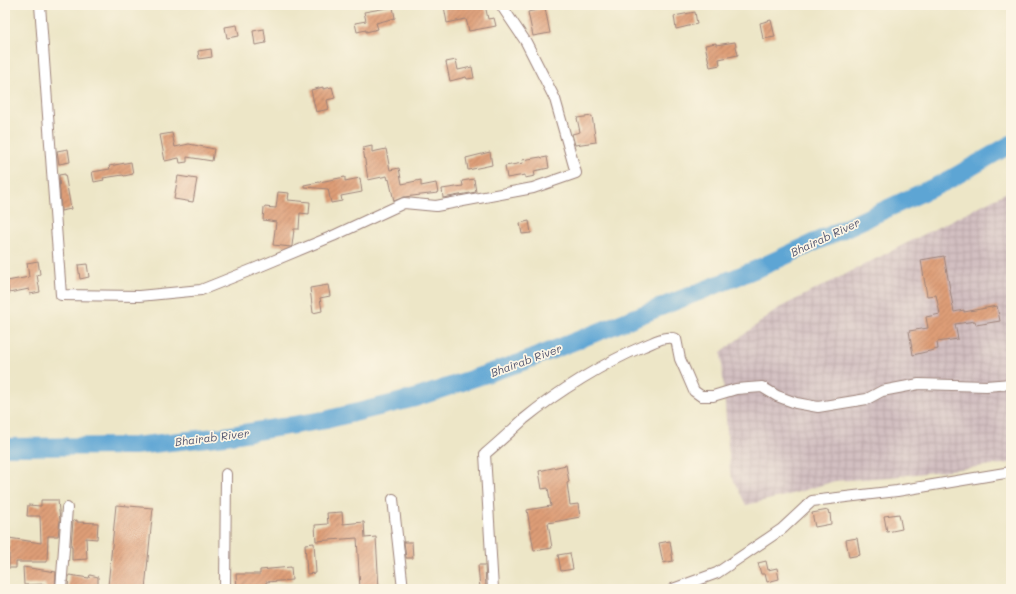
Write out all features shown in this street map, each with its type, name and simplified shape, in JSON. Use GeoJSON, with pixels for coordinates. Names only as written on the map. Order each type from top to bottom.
{"type":"FeatureCollection","features":[{"type":"Feature","properties":{"kind":"street"},"geometry":{"type":"LineString","coordinates":[[40,5],[61,295],[139,296],[201,290],[333,236],[404,203],[436,206],[533,188],[576,173],[555,99],[526,42],[501,5]]}},
{"type":"Feature","properties":{"kind":"street"},"geometry":{"type":"LineString","coordinates":[[493,589],[485,454],[525,418],[568,387],[624,355],[660,340],[669,337],[676,339],[680,359],[694,391],[701,396],[713,396],[736,390],[762,387],[776,396],[796,403],[818,407],[867,399],[882,391],[919,384],[986,386],[1011,384]]}},
{"type":"Feature","properties":{"kind":"street"},"geometry":{"type":"LineString","coordinates":[[673,589],[716,573],[782,529],[812,501],[898,491],[1011,472]]}},
{"type":"Feature","properties":{"kind":"street"},"geometry":{"type":"LineString","coordinates":[[225,589],[226,474]]}},
{"type":"Feature","properties":{"kind":"street"},"geometry":{"type":"LineString","coordinates":[[393,499],[403,589]]}},
{"type":"Feature","properties":{"kind":"street"},"geometry":{"type":"LineString","coordinates":[[60,589],[67,508]]}},
{"type":"Feature","properties":{"kind":"shaded area"},"geometry":{"type":"Polygon","coordinates":[[[1011,190],[1011,463],[890,477],[835,481],[785,496],[746,505],[730,473],[721,352],[779,308],[1011,190]]]}},
{"type":"Feature","properties":{"kind":"building"},"geometry":{"type":"Polygon","coordinates":[[[485,5],[488,19],[494,18],[496,26],[469,31],[466,19],[447,23],[444,6],[485,5]]]}},
{"type":"Feature","properties":{"kind":"building"},"geometry":{"type":"Polygon","coordinates":[[[393,7],[395,18],[376,23],[378,29],[366,32],[366,30],[357,32],[355,23],[366,21],[364,12],[393,7]]]}},
{"type":"Feature","properties":{"kind":"building"},"geometry":{"type":"Polygon","coordinates":[[[545,8],[550,33],[533,36],[528,12],[545,8]]]}},
{"type":"Feature","properties":{"kind":"building"},"geometry":{"type":"Polygon","coordinates":[[[695,12],[697,24],[676,29],[674,16],[695,12]]]}},
{"type":"Feature","properties":{"kind":"building"},"geometry":{"type":"Polygon","coordinates":[[[771,20],[775,37],[763,39],[760,23],[771,20]]]}},
{"type":"Feature","properties":{"kind":"building"},"geometry":{"type":"Polygon","coordinates":[[[237,25],[239,36],[227,38],[225,27],[237,25]]]}},
{"type":"Feature","properties":{"kind":"building"},"geometry":{"type":"Polygon","coordinates":[[[264,29],[266,43],[255,45],[253,31],[264,29]]]}},
{"type":"Feature","properties":{"kind":"building"},"geometry":{"type":"Polygon","coordinates":[[[735,42],[738,55],[719,59],[720,65],[710,67],[705,45],[735,42]]]}},
{"type":"Feature","properties":{"kind":"building"},"geometry":{"type":"Polygon","coordinates":[[[211,49],[212,57],[199,59],[198,51],[211,49]]]}},
{"type":"Feature","properties":{"kind":"building"},"geometry":{"type":"Polygon","coordinates":[[[456,60],[458,70],[472,67],[474,78],[467,79],[466,77],[450,81],[446,62],[456,60]]]}},
{"type":"Feature","properties":{"kind":"building"},"geometry":{"type":"Polygon","coordinates":[[[323,87],[323,89],[332,87],[335,98],[327,100],[329,109],[316,112],[311,90],[323,87]]]}},
{"type":"Feature","properties":{"kind":"building"},"geometry":{"type":"Polygon","coordinates":[[[592,116],[596,142],[575,145],[572,134],[580,132],[577,118],[592,116]]]}},
{"type":"Feature","properties":{"kind":"building"},"geometry":{"type":"Polygon","coordinates":[[[172,133],[175,147],[189,144],[214,149],[212,161],[187,157],[187,162],[180,163],[179,158],[165,161],[160,135],[172,133]]]}},
{"type":"Feature","properties":{"kind":"building"},"geometry":{"type":"Polygon","coordinates":[[[372,146],[372,152],[386,149],[390,170],[399,168],[402,184],[421,180],[421,186],[436,183],[438,193],[404,197],[394,201],[387,176],[368,180],[363,148],[372,146]]]}},
{"type":"Feature","properties":{"kind":"building"},"geometry":{"type":"Polygon","coordinates":[[[68,149],[70,162],[59,164],[57,151],[68,149]]]}},
{"type":"Feature","properties":{"kind":"building"},"geometry":{"type":"Polygon","coordinates":[[[490,152],[492,165],[468,170],[466,158],[490,152]]]}},
{"type":"Feature","properties":{"kind":"building"},"geometry":{"type":"Polygon","coordinates":[[[547,157],[549,168],[534,171],[535,176],[525,178],[525,175],[507,178],[505,166],[523,163],[522,160],[547,157]]]}},
{"type":"Feature","properties":{"kind":"building"},"geometry":{"type":"Polygon","coordinates":[[[131,162],[133,174],[103,178],[104,180],[94,182],[92,172],[110,169],[109,166],[131,162]]]}},
{"type":"Feature","properties":{"kind":"building"},"geometry":{"type":"Polygon","coordinates":[[[65,174],[71,209],[61,211],[59,175],[65,174]]]}},
{"type":"Feature","properties":{"kind":"building"},"geometry":{"type":"Polygon","coordinates":[[[178,176],[197,179],[193,202],[174,199],[178,176]]]}},
{"type":"Feature","properties":{"kind":"building"},"geometry":{"type":"Polygon","coordinates":[[[345,177],[345,181],[360,178],[362,192],[341,196],[342,201],[331,203],[328,189],[304,187],[304,185],[345,177]]]}},
{"type":"Feature","properties":{"kind":"building"},"geometry":{"type":"Polygon","coordinates":[[[474,179],[476,192],[443,198],[442,189],[463,186],[462,181],[474,179]]]}},
{"type":"Feature","properties":{"kind":"building"},"geometry":{"type":"Polygon","coordinates":[[[278,192],[289,193],[288,200],[310,202],[309,214],[300,213],[299,229],[294,229],[291,247],[273,245],[276,222],[263,220],[264,207],[276,208],[278,192]]]}},
{"type":"Feature","properties":{"kind":"building"},"geometry":{"type":"Polygon","coordinates":[[[529,221],[531,233],[522,234],[520,223],[529,221]]]}},
{"type":"Feature","properties":{"kind":"building"},"geometry":{"type":"Polygon","coordinates":[[[944,256],[954,312],[964,310],[964,312],[997,306],[1000,321],[976,325],[975,321],[955,324],[958,339],[937,342],[938,349],[913,355],[909,331],[928,328],[926,317],[940,314],[936,295],[927,296],[921,260],[944,256]]]}},
{"type":"Feature","properties":{"kind":"building"},"geometry":{"type":"Polygon","coordinates":[[[38,261],[40,274],[37,275],[40,292],[30,294],[29,289],[9,293],[7,281],[29,277],[27,263],[38,261]]]}},
{"type":"Feature","properties":{"kind":"building"},"geometry":{"type":"Polygon","coordinates":[[[87,264],[89,277],[80,279],[78,265],[87,264]]]}},
{"type":"Feature","properties":{"kind":"building"},"geometry":{"type":"Polygon","coordinates":[[[328,285],[330,296],[320,298],[322,311],[313,313],[310,288],[328,285]]]}},
{"type":"Feature","properties":{"kind":"building"},"geometry":{"type":"Polygon","coordinates":[[[566,465],[569,482],[567,483],[570,505],[578,504],[580,517],[548,523],[552,548],[534,551],[527,510],[551,506],[548,488],[542,489],[539,471],[566,465]]]}},
{"type":"Feature","properties":{"kind":"building"},"geometry":{"type":"Polygon","coordinates":[[[41,500],[58,500],[60,521],[58,536],[48,536],[47,562],[16,562],[16,568],[9,568],[9,538],[41,543],[40,516],[27,516],[28,505],[41,506],[41,500]]]}},
{"type":"Feature","properties":{"kind":"building"},"geometry":{"type":"Polygon","coordinates":[[[116,505],[153,508],[145,589],[108,586],[116,505]]]}},
{"type":"Feature","properties":{"kind":"building"},"geometry":{"type":"Polygon","coordinates":[[[828,510],[829,514],[830,513],[831,524],[815,527],[812,513],[828,510]]]}},
{"type":"Feature","properties":{"kind":"building"},"geometry":{"type":"Polygon","coordinates":[[[342,512],[343,524],[364,522],[365,538],[376,537],[379,589],[360,589],[357,538],[316,541],[315,525],[328,524],[327,513],[342,512]]]}},
{"type":"Feature","properties":{"kind":"building"},"geometry":{"type":"Polygon","coordinates":[[[899,514],[902,529],[887,532],[884,516],[899,514]]]}},
{"type":"Feature","properties":{"kind":"building"},"geometry":{"type":"Polygon","coordinates":[[[77,520],[77,522],[98,523],[97,539],[86,538],[87,559],[72,560],[71,546],[73,521],[77,520]]]}},
{"type":"Feature","properties":{"kind":"building"},"geometry":{"type":"Polygon","coordinates":[[[857,538],[860,555],[849,557],[846,540],[857,538]]]}},
{"type":"Feature","properties":{"kind":"building"},"geometry":{"type":"Polygon","coordinates":[[[670,541],[673,561],[663,563],[659,543],[670,541]]]}},
{"type":"Feature","properties":{"kind":"building"},"geometry":{"type":"Polygon","coordinates":[[[404,542],[412,542],[413,558],[406,558],[404,542]]]}},
{"type":"Feature","properties":{"kind":"building"},"geometry":{"type":"Polygon","coordinates":[[[314,543],[316,573],[307,574],[305,544],[314,543]]]}},
{"type":"Feature","properties":{"kind":"building"},"geometry":{"type":"Polygon","coordinates":[[[570,553],[573,569],[561,571],[558,555],[570,553]]]}},
{"type":"Feature","properties":{"kind":"building"},"geometry":{"type":"Polygon","coordinates":[[[766,561],[768,570],[777,568],[779,579],[767,582],[765,574],[761,574],[758,563],[766,561]]]}},
{"type":"Feature","properties":{"kind":"building"},"geometry":{"type":"Polygon","coordinates":[[[478,565],[485,565],[486,589],[480,589],[478,565]]]}},
{"type":"Feature","properties":{"kind":"building"},"geometry":{"type":"Polygon","coordinates":[[[23,567],[56,572],[55,589],[46,589],[45,584],[24,585],[23,567]]]}},
{"type":"Feature","properties":{"kind":"building"},"geometry":{"type":"Polygon","coordinates":[[[291,567],[292,580],[266,582],[266,589],[237,589],[236,574],[260,574],[260,570],[291,567]]]}},
{"type":"Feature","properties":{"kind":"building"},"geometry":{"type":"Polygon","coordinates":[[[69,575],[89,578],[90,575],[98,577],[98,589],[85,586],[84,589],[68,589],[69,575]]]}},
{"type":"Feature","properties":{"kind":"waterway","name":"Bhairab River"},"geometry":{"type":"LineString","coordinates":[[5,447],[134,446],[225,436],[325,420],[415,398],[525,361],[759,268],[947,181],[1011,144]]}}]}
